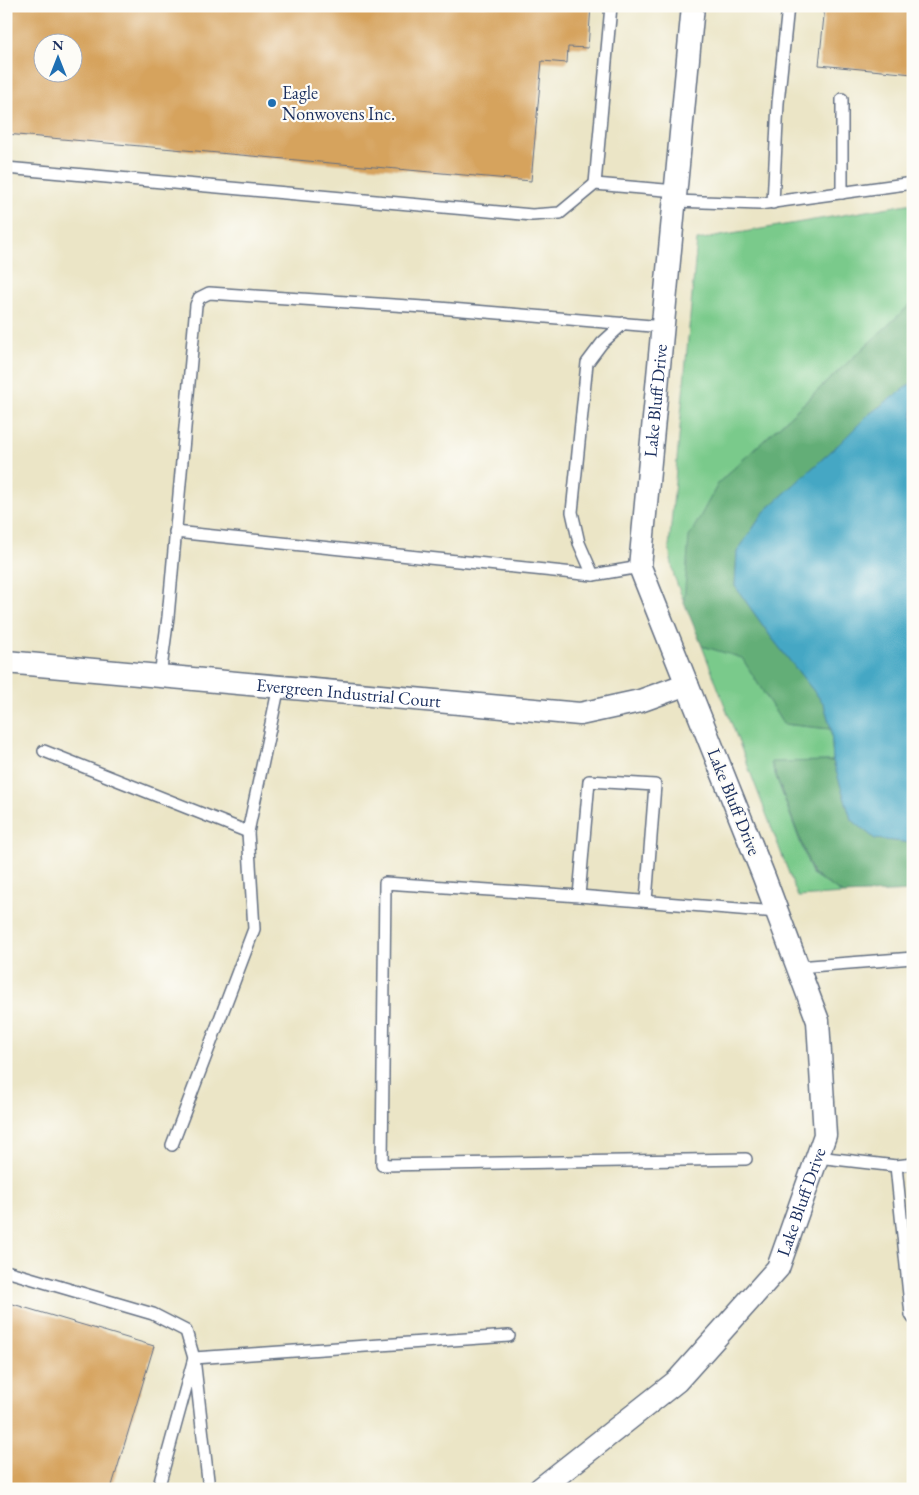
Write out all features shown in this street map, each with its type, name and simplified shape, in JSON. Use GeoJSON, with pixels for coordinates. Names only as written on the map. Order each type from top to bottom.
{"type":"FeatureCollection","features":[{"type":"Feature","properties":{"kind":"street","name":"Lake Bluff Drive"},"geometry":{"type":"LineString","coordinates":[[540,1489],[677,1381],[778,1268],[825,1134],[818,1021],[777,912],[640,567],[693,6]]}},
{"type":"Feature","properties":{"kind":"street","name":"Evergreen Industrial Court"},"geometry":{"type":"LineString","coordinates":[[6,662],[580,714],[640,701],[687,684]]}},
{"type":"Feature","properties":{"kind":"lane"},"geometry":{"type":"LineString","coordinates":[[6,168],[532,215],[560,213],[595,184],[611,6]]}},
{"type":"Feature","properties":{"kind":"lane"},"geometry":{"type":"LineString","coordinates":[[773,203],[778,103],[788,6]]}},
{"type":"Feature","properties":{"kind":"lane"},"geometry":{"type":"LineString","coordinates":[[842,99],[842,193]]}},
{"type":"Feature","properties":{"kind":"lane"},"geometry":{"type":"LineString","coordinates":[[595,184],[675,196],[759,204],[913,183]]}},
{"type":"Feature","properties":{"kind":"lane"},"geometry":{"type":"LineString","coordinates":[[160,676],[168,616],[196,305],[199,298],[208,293],[439,308],[663,327]]}},
{"type":"Feature","properties":{"kind":"lane"},"geometry":{"type":"LineString","coordinates":[[593,575],[579,543],[572,512],[587,363],[602,343],[624,323]]}},
{"type":"Feature","properties":{"kind":"lane"},"geometry":{"type":"LineString","coordinates":[[175,532],[593,575],[640,567]]}},
{"type":"Feature","properties":{"kind":"lane"},"geometry":{"type":"LineString","coordinates":[[172,1145],[254,929],[248,832],[279,686]]}},
{"type":"Feature","properties":{"kind":"lane"},"geometry":{"type":"LineString","coordinates":[[44,751],[248,832]]}},
{"type":"Feature","properties":{"kind":"lane"},"geometry":{"type":"LineString","coordinates":[[579,896],[589,781],[655,785],[646,901]]}},
{"type":"Feature","properties":{"kind":"lane"},"geometry":{"type":"LineString","coordinates":[[746,1159],[382,1165],[385,883],[777,912]]}},
{"type":"Feature","properties":{"kind":"lane"},"geometry":{"type":"LineString","coordinates":[[798,967],[913,958]]}},
{"type":"Feature","properties":{"kind":"lane"},"geometry":{"type":"LineString","coordinates":[[817,1157],[896,1166],[913,1164]]}},
{"type":"Feature","properties":{"kind":"lane"},"geometry":{"type":"LineString","coordinates":[[896,1166],[911,1315],[913,1318]]}},
{"type":"Feature","properties":{"kind":"lane"},"geometry":{"type":"LineString","coordinates":[[6,1271],[153,1314],[186,1331],[194,1358],[209,1489]]}},
{"type":"Feature","properties":{"kind":"lane"},"geometry":{"type":"LineString","coordinates":[[194,1358],[509,1336]]}},
{"type":"Feature","properties":{"kind":"lane"},"geometry":{"type":"LineString","coordinates":[[158,1489],[194,1358]]}},
{"type":"Feature","properties":{"kind":"green space"},"geometry":{"type":"Polygon","coordinates":[[[913,203],[913,302],[719,482],[684,602],[674,576],[669,547],[697,240],[913,203]]]}},
{"type":"Feature","properties":{"kind":"green space"},"geometry":{"type":"Polygon","coordinates":[[[913,302],[913,382],[868,415],[764,512],[737,552],[735,586],[771,637],[824,704],[831,729],[783,724],[742,658],[702,646],[684,602],[689,537],[719,482],[913,302]]]}},
{"type":"Feature","properties":{"kind":"green space"},"geometry":{"type":"Polygon","coordinates":[[[702,646],[742,657],[783,724],[831,729],[833,761],[771,763],[812,874],[843,894],[798,897],[702,646]]]}},
{"type":"Feature","properties":{"kind":"green space"},"geometry":{"type":"Polygon","coordinates":[[[833,761],[851,819],[875,839],[913,843],[913,891],[843,894],[813,874],[771,762],[833,761]]]}},
{"type":"Feature","properties":{"kind":"water"},"geometry":{"type":"Polygon","coordinates":[[[913,382],[913,843],[875,839],[851,819],[833,761],[831,729],[824,704],[771,637],[735,586],[737,552],[764,512],[868,415],[913,382]]]}},
{"type":"Feature","properties":{"kind":"building","name":"Eagle Nonwovens Inc."},"geometry":{"type":"Polygon","coordinates":[[[6,6],[591,6],[588,48],[568,47],[567,63],[542,61],[531,181],[6,134],[6,6]]]}},
{"type":"Feature","properties":{"kind":"building"},"geometry":{"type":"Polygon","coordinates":[[[825,6],[913,6],[913,74],[819,65],[825,6]]]}},
{"type":"Feature","properties":{"kind":"building"},"geometry":{"type":"Polygon","coordinates":[[[6,1302],[154,1346],[111,1489],[6,1489],[6,1302]]]}},
{"type":"Feature","properties":{"kind":"place","name":"Eagle Nonwovens Inc."},"geometry":{"type":"Point","coordinates":[272,103]}}]}
